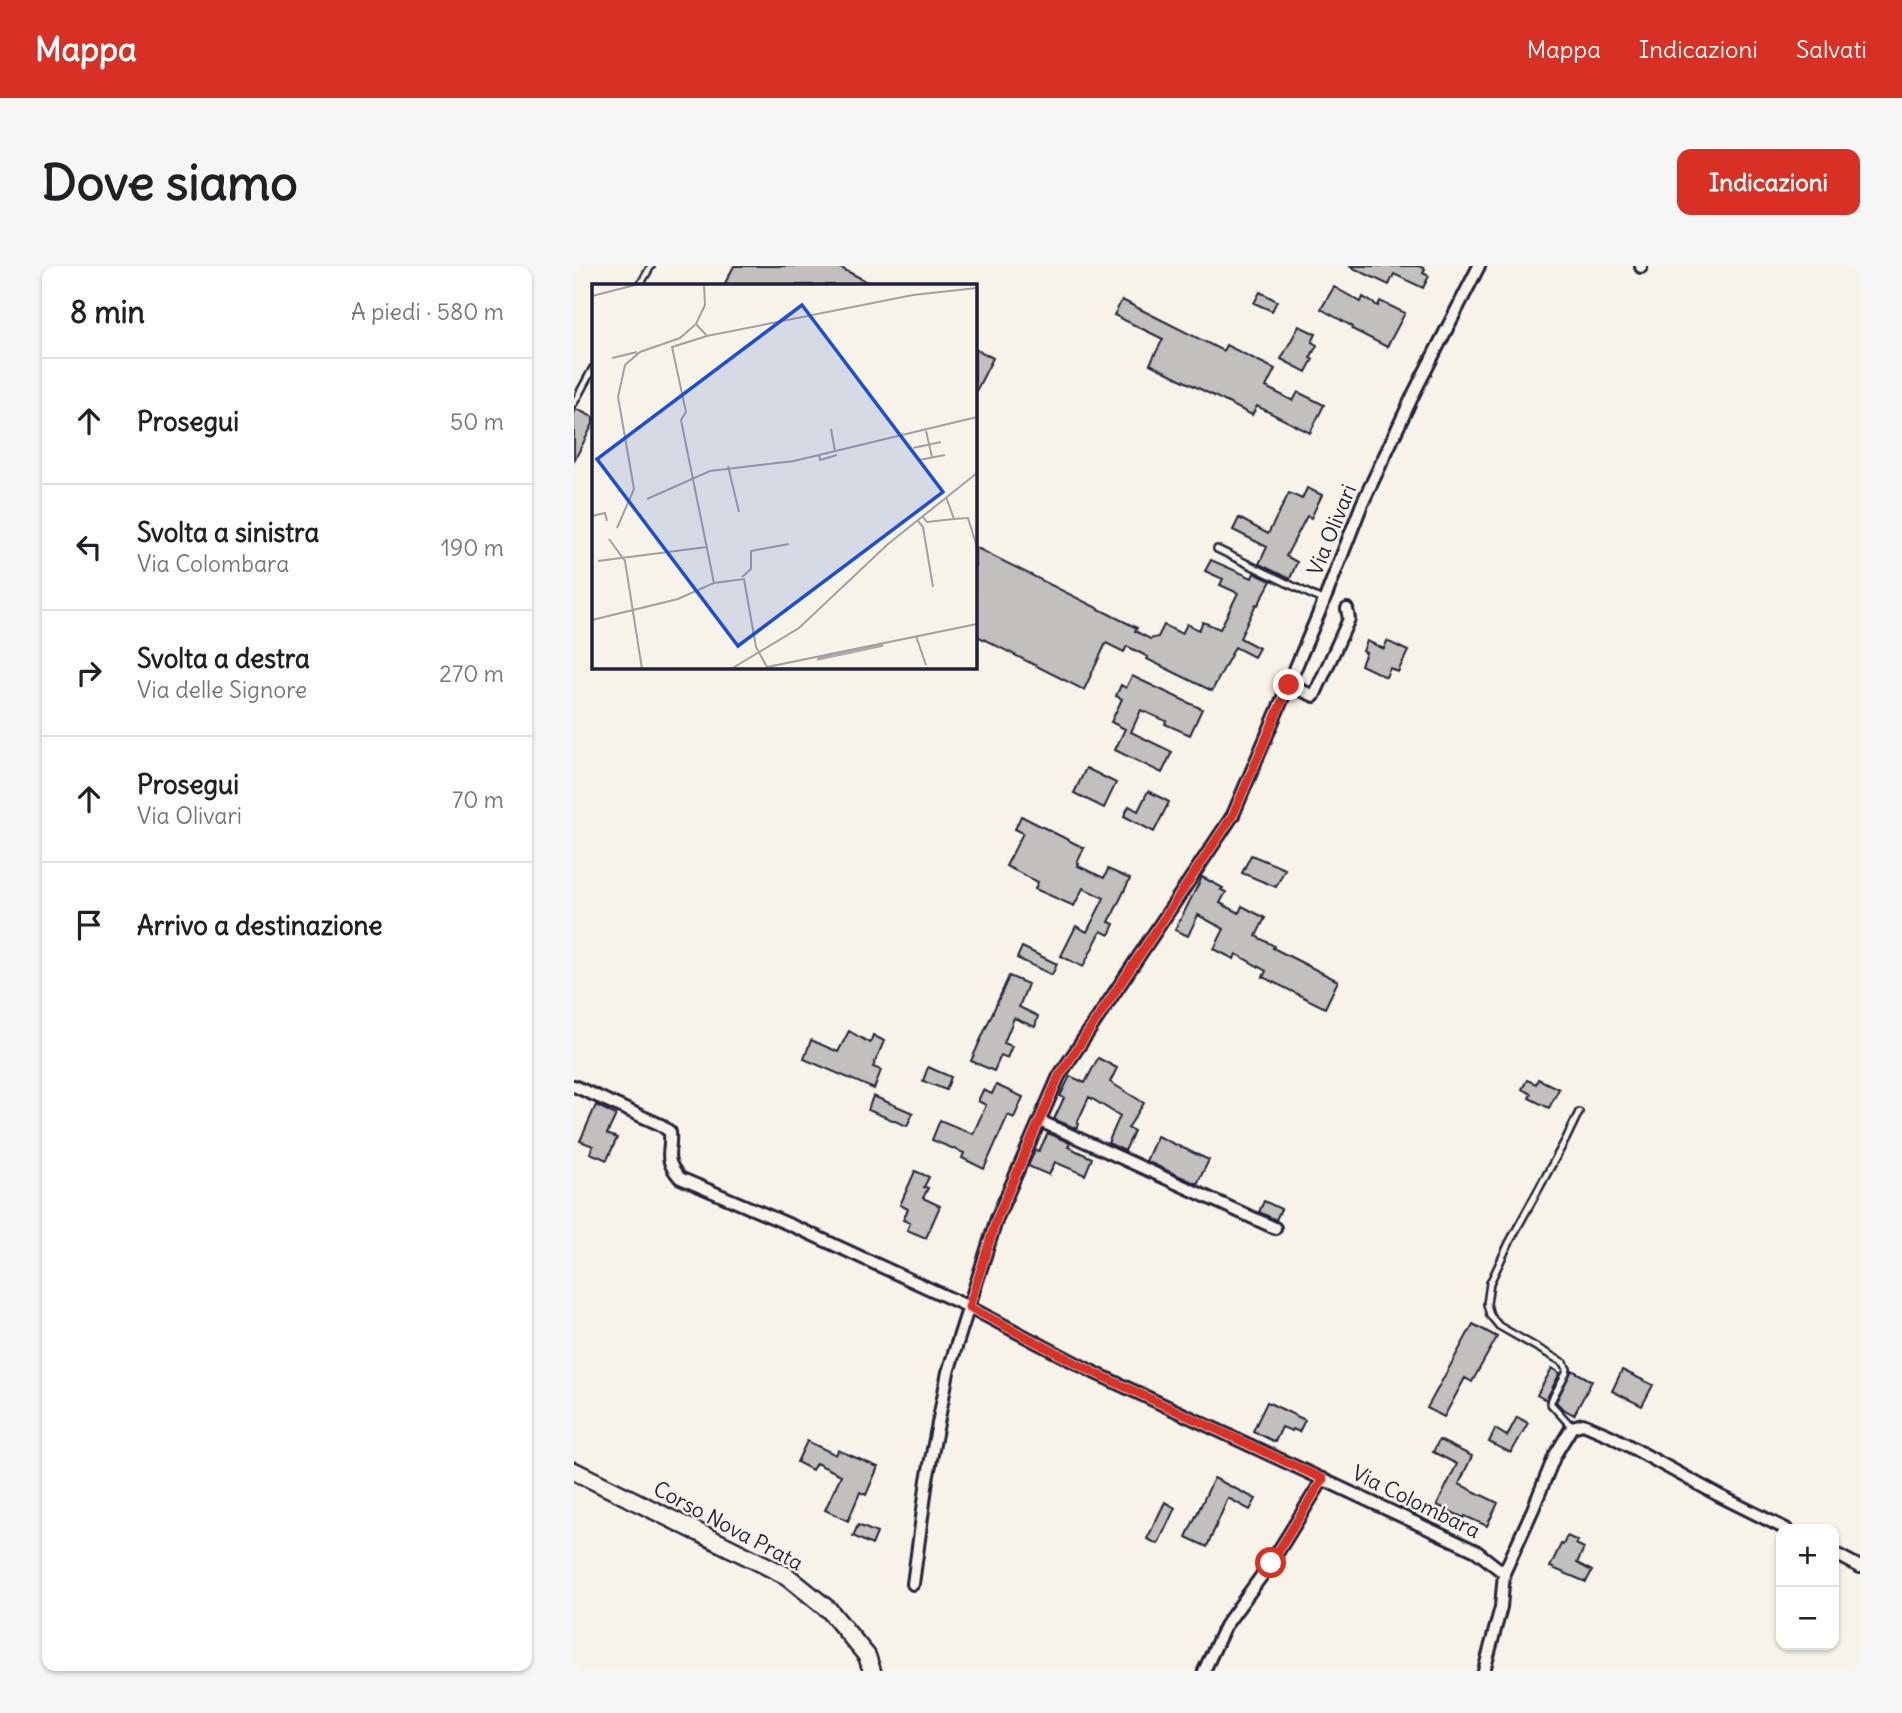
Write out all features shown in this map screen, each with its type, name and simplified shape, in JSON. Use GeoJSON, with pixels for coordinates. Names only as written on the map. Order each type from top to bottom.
{"type":"FeatureCollection","features":[{"type":"Feature","properties":{"kind":"main road","name":"Corso Nova Prata"},"geometry":{"type":"LineString","coordinates":[[574,1471],[787,1576],[829,1610],[867,1656],[872,1671]]}},
{"type":"Feature","properties":{"kind":"street","name":"Via Olivari"},"geometry":{"type":"LineString","coordinates":[[913,1584],[927,1480],[948,1372],[997,1218],[1059,1076],[1233,815],[1362,504],[1416,389],[1479,266]]}},
{"type":"Feature","properties":{"kind":"street"},"geometry":{"type":"LineString","coordinates":[[1289,685],[1314,696],[1349,619],[1347,609]]}},
{"type":"Feature","properties":{"kind":"street","name":"Via Colombara"},"geometry":{"type":"LineString","coordinates":[[574,1086],[661,1125],[670,1132],[668,1155],[671,1168],[680,1178],[802,1230],[969,1307],[1093,1372],[1476,1551],[1504,1573]]}},
{"type":"Feature","properties":{"kind":"street"},"geometry":{"type":"LineString","coordinates":[[1040,1121],[1275,1228]]}},
{"type":"Feature","properties":{"kind":"street"},"geometry":{"type":"LineString","coordinates":[[1484,1671],[1501,1607],[1504,1573],[1534,1509],[1555,1455],[1572,1427],[1583,1424],[1611,1436],[1776,1524]]}},
{"type":"Feature","properties":{"kind":"street"},"geometry":{"type":"LineString","coordinates":[[1204,1671],[1225,1626],[1271,1563],[1323,1479]]}},
{"type":"Feature","properties":{"kind":"street"},"geometry":{"type":"LineString","coordinates":[[1839,1556],[1860,1567]]}},
{"type":"Feature","properties":{"kind":"lane"},"geometry":{"type":"LineString","coordinates":[[641,284],[651,266]]}},
{"type":"Feature","properties":{"kind":"lane"},"geometry":{"type":"LineString","coordinates":[[574,403],[592,370]]}},
{"type":"Feature","properties":{"kind":"lane"},"geometry":{"type":"LineString","coordinates":[[1217,549],[1324,601]]}},
{"type":"Feature","properties":{"kind":"lane"},"geometry":{"type":"LineString","coordinates":[[1572,1427],[1550,1403],[1566,1373],[1564,1363],[1499,1326],[1490,1315],[1487,1304],[1490,1283],[1509,1243],[1579,1112]]}},
{"type":"Feature","properties":{"kind":"building"},"geometry":{"type":"Polygon","coordinates":[[[734,266],[837,266],[872,284],[725,284],[734,266]]]}},
{"type":"Feature","properties":{"kind":"building"},"geometry":{"type":"Polygon","coordinates":[[[1349,266],[1419,266],[1425,269],[1423,273],[1429,276],[1423,288],[1394,274],[1389,285],[1349,266]]]}},
{"type":"Feature","properties":{"kind":"building"},"geometry":{"type":"Polygon","coordinates":[[[1334,287],[1361,302],[1363,297],[1378,306],[1380,301],[1405,313],[1387,347],[1321,309],[1334,287]]]}},
{"type":"Feature","properties":{"kind":"building"},"geometry":{"type":"Polygon","coordinates":[[[1260,292],[1277,301],[1272,311],[1254,303],[1260,292]]]}},
{"type":"Feature","properties":{"kind":"building"},"geometry":{"type":"Polygon","coordinates":[[[1122,300],[1223,351],[1226,345],[1275,369],[1266,387],[1293,401],[1298,392],[1324,405],[1310,433],[1257,406],[1252,415],[1150,364],[1163,339],[1114,315],[1122,300]]]}},
{"type":"Feature","properties":{"kind":"building"},"geometry":{"type":"Polygon","coordinates":[[[1299,326],[1316,334],[1312,342],[1317,345],[1306,372],[1281,359],[1299,326]]]}},
{"type":"Feature","properties":{"kind":"building"},"geometry":{"type":"Polygon","coordinates":[[[976,350],[993,358],[976,391],[976,350]]]}},
{"type":"Feature","properties":{"kind":"building"},"geometry":{"type":"Polygon","coordinates":[[[574,408],[592,417],[592,426],[574,461],[574,408]]]}},
{"type":"Feature","properties":{"kind":"building"},"geometry":{"type":"Polygon","coordinates":[[[1307,488],[1322,495],[1311,518],[1307,516],[1286,556],[1297,562],[1290,579],[1259,564],[1267,547],[1233,530],[1239,518],[1268,534],[1289,493],[1302,499],[1307,488]]]}},
{"type":"Feature","properties":{"kind":"building"},"geometry":{"type":"Polygon","coordinates":[[[976,548],[1137,628],[1135,631],[1150,639],[1158,637],[1164,625],[1182,634],[1187,624],[1199,630],[1203,622],[1220,629],[1238,593],[1220,585],[1223,579],[1205,571],[1211,560],[1252,578],[1254,573],[1271,581],[1258,605],[1256,604],[1240,638],[1259,648],[1254,657],[1235,647],[1212,691],[1147,659],[1148,657],[1127,646],[1124,652],[1106,643],[1084,690],[976,636],[976,548]]]}},
{"type":"Feature","properties":{"kind":"building"},"geometry":{"type":"Polygon","coordinates":[[[1367,641],[1384,649],[1387,641],[1408,651],[1398,672],[1390,668],[1386,677],[1361,665],[1367,641]]]}},
{"type":"Feature","properties":{"kind":"building"},"geometry":{"type":"Polygon","coordinates":[[[1132,676],[1202,709],[1190,735],[1141,710],[1131,732],[1172,752],[1162,773],[1115,750],[1125,729],[1111,722],[1122,699],[1116,696],[1121,685],[1126,688],[1132,676]]]}},
{"type":"Feature","properties":{"kind":"building"},"geometry":{"type":"Polygon","coordinates":[[[1086,768],[1116,783],[1104,808],[1074,793],[1086,768]]]}},
{"type":"Feature","properties":{"kind":"building"},"geometry":{"type":"Polygon","coordinates":[[[1148,791],[1169,802],[1154,832],[1124,816],[1129,806],[1138,811],[1148,791]]]}},
{"type":"Feature","properties":{"kind":"building"},"geometry":{"type":"Polygon","coordinates":[[[1021,816],[1084,848],[1078,866],[1104,878],[1108,869],[1130,879],[1109,922],[1114,924],[1109,935],[1101,931],[1083,967],[1061,956],[1076,926],[1087,932],[1104,898],[1083,888],[1074,906],[1035,889],[1038,882],[1006,866],[1023,833],[1015,829],[1021,816]]]}},
{"type":"Feature","properties":{"kind":"building"},"geometry":{"type":"Polygon","coordinates":[[[1251,855],[1285,869],[1276,887],[1242,873],[1251,855]]]}},
{"type":"Feature","properties":{"kind":"building"},"geometry":{"type":"Polygon","coordinates":[[[1202,877],[1226,892],[1220,903],[1239,913],[1242,906],[1265,918],[1256,936],[1274,946],[1273,948],[1338,981],[1325,1008],[1263,977],[1266,971],[1236,954],[1234,959],[1214,949],[1224,929],[1198,915],[1188,936],[1175,930],[1202,877]]]}},
{"type":"Feature","properties":{"kind":"building"},"geometry":{"type":"Polygon","coordinates":[[[1022,947],[1057,964],[1052,975],[1017,958],[1022,947]]]}},
{"type":"Feature","properties":{"kind":"building"},"geometry":{"type":"Polygon","coordinates":[[[1009,976],[1028,984],[1019,1007],[1038,1016],[1035,1027],[1014,1018],[1004,1043],[1012,1046],[1007,1058],[1001,1055],[994,1071],[971,1061],[1009,976]]]}},
{"type":"Feature","properties":{"kind":"building"},"geometry":{"type":"Polygon","coordinates":[[[849,1031],[870,1043],[873,1035],[884,1041],[873,1067],[881,1070],[874,1089],[804,1059],[811,1040],[838,1052],[849,1031]]]}},
{"type":"Feature","properties":{"kind":"building"},"geometry":{"type":"Polygon","coordinates":[[[1098,1058],[1117,1068],[1110,1082],[1144,1103],[1128,1128],[1134,1131],[1125,1151],[1108,1143],[1120,1116],[1089,1097],[1077,1123],[1077,1129],[1054,1119],[1064,1098],[1060,1096],[1070,1076],[1085,1083],[1098,1058]]]}},
{"type":"Feature","properties":{"kind":"building"},"geometry":{"type":"Polygon","coordinates":[[[928,1067],[951,1077],[946,1090],[923,1081],[928,1067]]]}},
{"type":"Feature","properties":{"kind":"building"},"geometry":{"type":"Polygon","coordinates":[[[1538,1079],[1559,1089],[1549,1108],[1529,1098],[1531,1094],[1522,1089],[1527,1080],[1536,1084],[1538,1079]]]}},
{"type":"Feature","properties":{"kind":"building"},"geometry":{"type":"Polygon","coordinates":[[[996,1085],[1023,1097],[1014,1118],[1008,1115],[984,1169],[962,1158],[964,1153],[932,1140],[940,1120],[973,1134],[986,1105],[978,1101],[983,1090],[992,1094],[996,1085]]]}},
{"type":"Feature","properties":{"kind":"building"},"geometry":{"type":"Polygon","coordinates":[[[873,1096],[913,1113],[907,1126],[868,1110],[873,1096]]]}},
{"type":"Feature","properties":{"kind":"building"},"geometry":{"type":"Polygon","coordinates":[[[596,1105],[616,1115],[607,1134],[617,1138],[607,1160],[590,1153],[593,1146],[580,1141],[596,1105]]]}},
{"type":"Feature","properties":{"kind":"building"},"geometry":{"type":"Polygon","coordinates":[[[1048,1133],[1070,1143],[1068,1147],[1092,1158],[1085,1175],[1055,1162],[1049,1175],[1028,1166],[1035,1150],[1039,1151],[1048,1133]]]}},
{"type":"Feature","properties":{"kind":"building"},"geometry":{"type":"Polygon","coordinates":[[[1157,1136],[1209,1160],[1197,1184],[1146,1161],[1157,1136]]]}},
{"type":"Feature","properties":{"kind":"building"},"geometry":{"type":"Polygon","coordinates":[[[915,1171],[929,1177],[923,1198],[940,1206],[926,1238],[907,1230],[910,1223],[903,1220],[908,1209],[900,1205],[915,1171]]]}},
{"type":"Feature","properties":{"kind":"building"},"geometry":{"type":"Polygon","coordinates":[[[1264,1201],[1281,1209],[1276,1220],[1259,1212],[1264,1201]]]}},
{"type":"Feature","properties":{"kind":"building"},"geometry":{"type":"Polygon","coordinates":[[[1473,1324],[1497,1337],[1472,1382],[1465,1378],[1444,1417],[1427,1408],[1473,1324]]]}},
{"type":"Feature","properties":{"kind":"building"},"geometry":{"type":"Polygon","coordinates":[[[1552,1368],[1560,1373],[1546,1400],[1537,1395],[1552,1368]]]}},
{"type":"Feature","properties":{"kind":"building"},"geometry":{"type":"Polygon","coordinates":[[[1572,1370],[1592,1381],[1574,1415],[1556,1402],[1572,1370]]]}},
{"type":"Feature","properties":{"kind":"building"},"geometry":{"type":"Polygon","coordinates":[[[1622,1370],[1653,1385],[1642,1406],[1612,1391],[1622,1370]]]}},
{"type":"Feature","properties":{"kind":"building"},"geometry":{"type":"Polygon","coordinates":[[[1267,1402],[1305,1420],[1299,1432],[1282,1427],[1275,1442],[1253,1431],[1267,1402]]]}},
{"type":"Feature","properties":{"kind":"building"},"geometry":{"type":"Polygon","coordinates":[[[1517,1417],[1528,1423],[1511,1453],[1489,1442],[1495,1429],[1507,1436],[1517,1417]]]}},
{"type":"Feature","properties":{"kind":"building"},"geometry":{"type":"Polygon","coordinates":[[[1439,1440],[1472,1456],[1459,1484],[1498,1503],[1487,1526],[1437,1505],[1457,1464],[1433,1452],[1439,1440]]]}},
{"type":"Feature","properties":{"kind":"building"},"geometry":{"type":"Polygon","coordinates":[[[807,1441],[836,1455],[838,1450],[878,1467],[866,1495],[860,1492],[848,1521],[825,1510],[841,1475],[816,1463],[812,1470],[797,1462],[807,1441]]]}},
{"type":"Feature","properties":{"kind":"building"},"geometry":{"type":"Polygon","coordinates":[[[1214,1478],[1256,1499],[1250,1510],[1228,1498],[1207,1547],[1186,1537],[1214,1478]]]}},
{"type":"Feature","properties":{"kind":"building"},"geometry":{"type":"Polygon","coordinates":[[[1165,1502],[1175,1508],[1158,1544],[1147,1539],[1165,1502]]]}},
{"type":"Feature","properties":{"kind":"building"},"geometry":{"type":"Polygon","coordinates":[[[858,1525],[877,1533],[872,1545],[853,1536],[858,1525]]]}},
{"type":"Feature","properties":{"kind":"building"},"geometry":{"type":"Polygon","coordinates":[[[1567,1536],[1578,1541],[1576,1544],[1584,1548],[1577,1563],[1592,1571],[1586,1582],[1550,1567],[1567,1536]]]}},
{"type":"Feature","properties":{"kind":"route"},"geometry":{"type":"LineString","coordinates":[[1271,1563],[1323,1479],[1093,1372],[969,1307],[997,1218],[1059,1076],[1233,815],[1289,685]]}}]}
